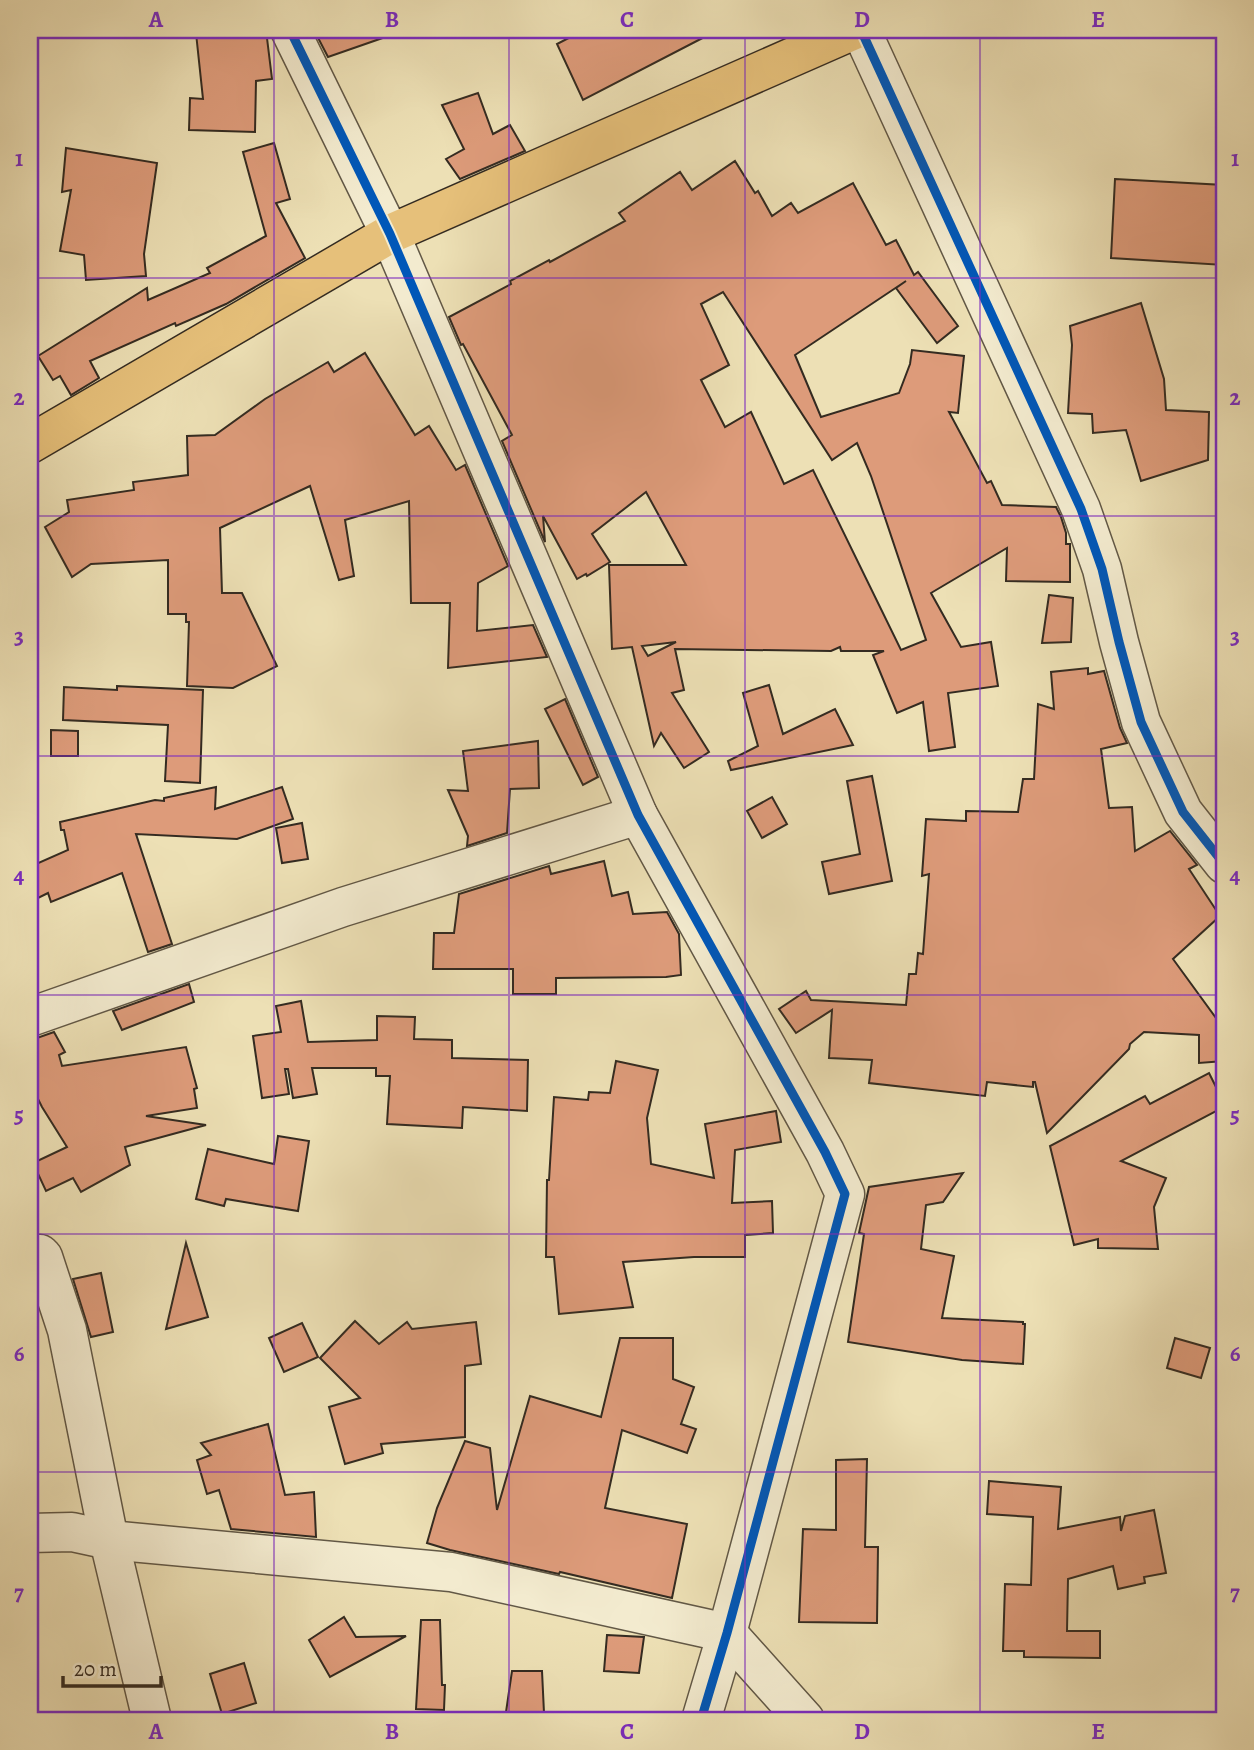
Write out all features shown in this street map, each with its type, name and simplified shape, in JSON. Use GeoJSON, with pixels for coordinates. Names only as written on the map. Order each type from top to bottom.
{"type":"FeatureCollection","features":[{"type":"Feature","properties":{"kind":"highway"},"geometry":{"type":"LineString","coordinates":[[30,444],[390,234],[854,30]]}},
{"type":"Feature","properties":{"kind":"street"},"geometry":{"type":"LineString","coordinates":[[290,30],[390,234],[638,815],[819,1140],[845,1194],[727,1633],[701,1720]]}},
{"type":"Feature","properties":{"kind":"street"},"geometry":{"type":"LineString","coordinates":[[861,30],[1081,509],[1102,569],[1141,722],[1183,812],[1224,864]]}},
{"type":"Feature","properties":{"kind":"street"},"geometry":{"type":"LineString","coordinates":[[30,1017],[343,908],[638,815]]}},
{"type":"Feature","properties":{"kind":"street"},"geometry":{"type":"LineString","coordinates":[[40,1254],[67,1330],[108,1540],[152,1720]]}},
{"type":"Feature","properties":{"kind":"street"},"geometry":{"type":"LineString","coordinates":[[30,1533],[72,1532],[108,1540],[451,1572],[727,1633],[805,1720]]}},
{"type":"Feature","properties":{"kind":"building"},"geometry":{"type":"Polygon","coordinates":[[[266,30],[272,79],[256,81],[255,132],[189,130],[190,98],[203,99],[196,33],[266,30]]]}},
{"type":"Feature","properties":{"kind":"building"},"geometry":{"type":"Polygon","coordinates":[[[314,30],[393,30],[394,34],[328,57],[314,30]]]}},
{"type":"Feature","properties":{"kind":"building"},"geometry":{"type":"Polygon","coordinates":[[[584,30],[718,30],[583,100],[557,44],[584,30]]]}},
{"type":"Feature","properties":{"kind":"building"},"geometry":{"type":"Polygon","coordinates":[[[478,93],[493,134],[510,125],[525,151],[460,179],[446,159],[464,149],[442,105],[478,93]]]}},
{"type":"Feature","properties":{"kind":"building"},"geometry":{"type":"Polygon","coordinates":[[[274,143],[290,199],[276,203],[305,258],[226,304],[176,326],[175,323],[90,361],[99,378],[71,395],[60,376],[53,380],[38,356],[147,288],[148,300],[210,273],[207,268],[266,236],[243,152],[274,143]]]}},
{"type":"Feature","properties":{"kind":"building"},"geometry":{"type":"Polygon","coordinates":[[[66,148],[157,163],[144,254],[146,276],[86,280],[84,255],[60,251],[71,190],[62,192],[66,148]]]}},
{"type":"Feature","properties":{"kind":"building"},"geometry":{"type":"Polygon","coordinates":[[[735,161],[755,193],[758,191],[772,216],[791,203],[798,213],[853,183],[886,245],[896,240],[914,275],[918,272],[958,326],[937,343],[896,288],[906,281],[795,355],[821,417],[899,393],[910,364],[912,350],[964,356],[958,413],[949,412],[987,483],[991,481],[1002,505],[1056,507],[1061,517],[1066,544],[1070,544],[1070,582],[1006,581],[1007,548],[931,593],[961,647],[991,642],[998,686],[948,693],[955,747],[929,751],[923,702],[897,713],[873,655],[884,651],[841,651],[840,647],[831,651],[675,649],[684,690],[672,693],[709,752],[684,768],[661,733],[654,746],[632,647],[612,649],[609,565],[686,565],[646,492],[592,534],[610,562],[587,576],[586,574],[577,579],[543,516],[545,542],[502,441],[512,435],[463,344],[461,345],[449,317],[511,284],[510,281],[625,221],[619,213],[680,172],[692,190],[735,161]],[[723,292],[701,304],[729,365],[701,380],[725,427],[751,412],[784,484],[813,470],[901,650],[926,640],[871,476],[857,443],[832,460],[723,292]],[[676,642],[642,646],[648,656],[676,642]]]}},
{"type":"Feature","properties":{"kind":"building"},"geometry":{"type":"Polygon","coordinates":[[[1115,179],[1224,185],[1224,265],[1111,258],[1115,179]]]}},
{"type":"Feature","properties":{"kind":"building"},"geometry":{"type":"Polygon","coordinates":[[[1141,303],[1164,379],[1166,410],[1209,412],[1208,460],[1141,481],[1126,430],[1093,433],[1092,414],[1068,413],[1072,345],[1070,326],[1141,303]]]}},
{"type":"Feature","properties":{"kind":"building"},"geometry":{"type":"Polygon","coordinates":[[[365,353],[415,435],[429,426],[456,470],[465,465],[508,566],[478,583],[477,631],[533,625],[547,657],[448,668],[450,603],[411,603],[409,501],[345,520],[354,576],[339,580],[310,486],[220,528],[222,593],[242,593],[277,666],[233,688],[187,686],[189,622],[186,622],[186,614],[168,614],[168,560],[91,564],[72,577],[45,527],[69,512],[67,500],[134,490],[133,482],[188,475],[187,436],[215,435],[265,399],[328,362],[334,372],[365,353]]]}},
{"type":"Feature","properties":{"kind":"building"},"geometry":{"type":"Polygon","coordinates":[[[1049,595],[1073,598],[1071,642],[1042,643],[1049,595]]]}},
{"type":"Feature","properties":{"kind":"building"},"geometry":{"type":"Polygon","coordinates":[[[1088,668],[1088,674],[1104,671],[1120,728],[1127,743],[1101,749],[1109,808],[1132,807],[1135,851],[1170,831],[1197,865],[1189,869],[1220,916],[1173,959],[1224,1029],[1224,1061],[1199,1063],[1199,1035],[1144,1032],[1047,1133],[1035,1082],[1033,1087],[987,1082],[985,1096],[869,1083],[872,1060],[829,1058],[832,1010],[796,1033],[779,1009],[806,991],[811,1000],[906,1005],[909,974],[916,974],[918,953],[923,954],[929,874],[922,876],[926,819],[966,821],[966,811],[1018,812],[1023,779],[1034,779],[1038,704],[1054,709],[1051,672],[1088,668]]]}},
{"type":"Feature","properties":{"kind":"building"},"geometry":{"type":"Polygon","coordinates":[[[769,685],[783,734],[835,709],[853,745],[731,770],[728,761],[758,746],[743,693],[769,685]]]}},
{"type":"Feature","properties":{"kind":"building"},"geometry":{"type":"Polygon","coordinates":[[[117,686],[203,690],[200,783],[165,781],[168,725],[63,720],[64,687],[117,690],[117,686]]]}},
{"type":"Feature","properties":{"kind":"building"},"geometry":{"type":"Polygon","coordinates":[[[565,699],[598,777],[583,785],[545,709],[565,699]]]}},
{"type":"Feature","properties":{"kind":"building"},"geometry":{"type":"Polygon","coordinates":[[[51,730],[78,731],[78,756],[51,756],[51,730]]]}},
{"type":"Feature","properties":{"kind":"building"},"geometry":{"type":"Polygon","coordinates":[[[538,741],[539,788],[510,789],[507,833],[467,846],[468,836],[448,790],[468,791],[463,751],[538,741]]]}},
{"type":"Feature","properties":{"kind":"building"},"geometry":{"type":"Polygon","coordinates":[[[872,776],[892,881],[829,894],[822,862],[860,854],[847,781],[872,776]]]}},
{"type":"Feature","properties":{"kind":"building"},"geometry":{"type":"Polygon","coordinates":[[[216,787],[215,809],[282,787],[293,819],[237,839],[136,834],[172,944],[148,952],[122,873],[51,902],[48,893],[30,902],[30,871],[37,867],[36,864],[68,850],[60,822],[155,800],[164,801],[164,798],[216,787]]]}},
{"type":"Feature","properties":{"kind":"building"},"geometry":{"type":"Polygon","coordinates":[[[772,797],[787,824],[762,838],[747,811],[772,797]]]}},
{"type":"Feature","properties":{"kind":"building"},"geometry":{"type":"Polygon","coordinates":[[[302,823],[308,859],[282,863],[276,828],[302,823]]]}},
{"type":"Feature","properties":{"kind":"building"},"geometry":{"type":"Polygon","coordinates":[[[604,861],[612,896],[628,892],[633,914],[667,912],[679,934],[681,975],[556,978],[556,994],[513,994],[513,969],[433,969],[434,933],[454,933],[459,894],[549,866],[551,874],[604,861]]]}},
{"type":"Feature","properties":{"kind":"building"},"geometry":{"type":"Polygon","coordinates":[[[189,984],[194,1002],[122,1030],[113,1011],[189,984]]]}},
{"type":"Feature","properties":{"kind":"building"},"geometry":{"type":"Polygon","coordinates":[[[301,1001],[308,1042],[377,1040],[377,1016],[415,1017],[414,1039],[452,1040],[452,1058],[528,1060],[527,1111],[463,1107],[462,1128],[387,1124],[390,1076],[376,1076],[376,1068],[312,1068],[317,1094],[293,1098],[288,1069],[285,1069],[289,1094],[262,1098],[253,1036],[281,1032],[276,1006],[301,1001]]]}},
{"type":"Feature","properties":{"kind":"building"},"geometry":{"type":"Polygon","coordinates":[[[54,1032],[65,1052],[59,1055],[62,1066],[186,1047],[197,1088],[194,1089],[197,1108],[146,1116],[206,1125],[125,1147],[130,1165],[81,1192],[73,1178],[46,1191],[33,1163],[67,1147],[30,1083],[30,1038],[54,1032]]]}},
{"type":"Feature","properties":{"kind":"building"},"geometry":{"type":"Polygon","coordinates":[[[616,1061],[658,1070],[647,1118],[651,1164],[714,1178],[705,1124],[776,1111],[781,1142],[735,1150],[732,1203],[772,1201],[773,1233],[745,1235],[745,1257],[623,1262],[633,1307],[559,1314],[554,1257],[546,1257],[547,1180],[554,1097],[588,1100],[589,1092],[610,1093],[616,1061]]]}},
{"type":"Feature","properties":{"kind":"building"},"geometry":{"type":"Polygon","coordinates":[[[1209,1073],[1224,1107],[1121,1161],[1166,1178],[1154,1207],[1158,1249],[1098,1248],[1098,1239],[1074,1245],[1050,1146],[1145,1096],[1150,1104],[1209,1073]]]}},
{"type":"Feature","properties":{"kind":"building"},"geometry":{"type":"Polygon","coordinates":[[[278,1136],[309,1141],[298,1211],[226,1199],[224,1206],[196,1199],[208,1149],[274,1164],[278,1136]]]}},
{"type":"Feature","properties":{"kind":"building"},"geometry":{"type":"Polygon","coordinates":[[[963,1173],[943,1202],[926,1205],[921,1249],[954,1256],[942,1318],[1023,1322],[1023,1364],[962,1360],[848,1342],[864,1234],[859,1233],[869,1187],[963,1173]]]}},
{"type":"Feature","properties":{"kind":"building"},"geometry":{"type":"Polygon","coordinates":[[[186,1243],[208,1317],[166,1329],[186,1243]]]}},
{"type":"Feature","properties":{"kind":"building"},"geometry":{"type":"Polygon","coordinates":[[[101,1273],[113,1332],[91,1337],[73,1279],[101,1273]]]}},
{"type":"Feature","properties":{"kind":"building"},"geometry":{"type":"Polygon","coordinates":[[[355,1321],[379,1344],[407,1322],[412,1329],[476,1322],[481,1364],[465,1366],[465,1437],[381,1444],[383,1453],[345,1464],[329,1407],[360,1398],[320,1358],[355,1321]]]}},
{"type":"Feature","properties":{"kind":"building"},"geometry":{"type":"Polygon","coordinates":[[[302,1323],[318,1357],[284,1372],[269,1338],[302,1323]]]}},
{"type":"Feature","properties":{"kind":"building"},"geometry":{"type":"Polygon","coordinates":[[[620,1338],[673,1338],[673,1379],[694,1387],[681,1424],[696,1429],[687,1453],[622,1430],[605,1508],[687,1524],[672,1598],[427,1543],[437,1508],[465,1441],[490,1448],[497,1510],[530,1396],[601,1417],[620,1338]]]}},
{"type":"Feature","properties":{"kind":"building"},"geometry":{"type":"Polygon","coordinates":[[[1175,1338],[1210,1348],[1201,1378],[1167,1368],[1175,1338]]]}},
{"type":"Feature","properties":{"kind":"building"},"geometry":{"type":"Polygon","coordinates":[[[268,1424],[285,1495],[314,1492],[316,1537],[231,1529],[219,1490],[207,1494],[197,1460],[211,1455],[201,1443],[268,1424]]]}},
{"type":"Feature","properties":{"kind":"building"},"geometry":{"type":"Polygon","coordinates":[[[867,1459],[865,1547],[878,1547],[877,1623],[799,1622],[803,1529],[836,1530],[836,1460],[867,1459]]]}},
{"type":"Feature","properties":{"kind":"building"},"geometry":{"type":"Polygon","coordinates":[[[989,1481],[1061,1487],[1058,1529],[1120,1517],[1121,1531],[1125,1516],[1154,1510],[1166,1573],[1144,1577],[1145,1583],[1118,1589],[1113,1566],[1068,1579],[1067,1631],[1100,1631],[1100,1658],[1024,1657],[1024,1651],[1003,1651],[1005,1584],[1031,1585],[1033,1517],[987,1514],[989,1481]]]}},
{"type":"Feature","properties":{"kind":"building"},"geometry":{"type":"Polygon","coordinates":[[[344,1617],[356,1637],[406,1636],[330,1677],[309,1640],[344,1617]]]}},
{"type":"Feature","properties":{"kind":"building"},"geometry":{"type":"Polygon","coordinates":[[[421,1620],[440,1620],[442,1685],[445,1685],[444,1710],[416,1709],[421,1620]]]}},
{"type":"Feature","properties":{"kind":"building"},"geometry":{"type":"Polygon","coordinates":[[[607,1635],[644,1637],[639,1673],[604,1671],[607,1635]]]}},
{"type":"Feature","properties":{"kind":"building"},"geometry":{"type":"Polygon","coordinates":[[[244,1663],[256,1703],[222,1714],[210,1674],[244,1663]]]}},
{"type":"Feature","properties":{"kind":"building"},"geometry":{"type":"Polygon","coordinates":[[[512,1671],[542,1671],[544,1713],[506,1712],[512,1671]]]}},
{"type":"Feature","properties":{"kind":"cycle path"},"geometry":{"type":"LineString","coordinates":[[290,30],[390,234],[638,815],[825,1152],[845,1194],[727,1633],[701,1720]]}},
{"type":"Feature","properties":{"kind":"cycle path"},"geometry":{"type":"LineString","coordinates":[[861,30],[1081,509],[1102,569],[1141,722],[1183,812],[1224,864]]}}]}
